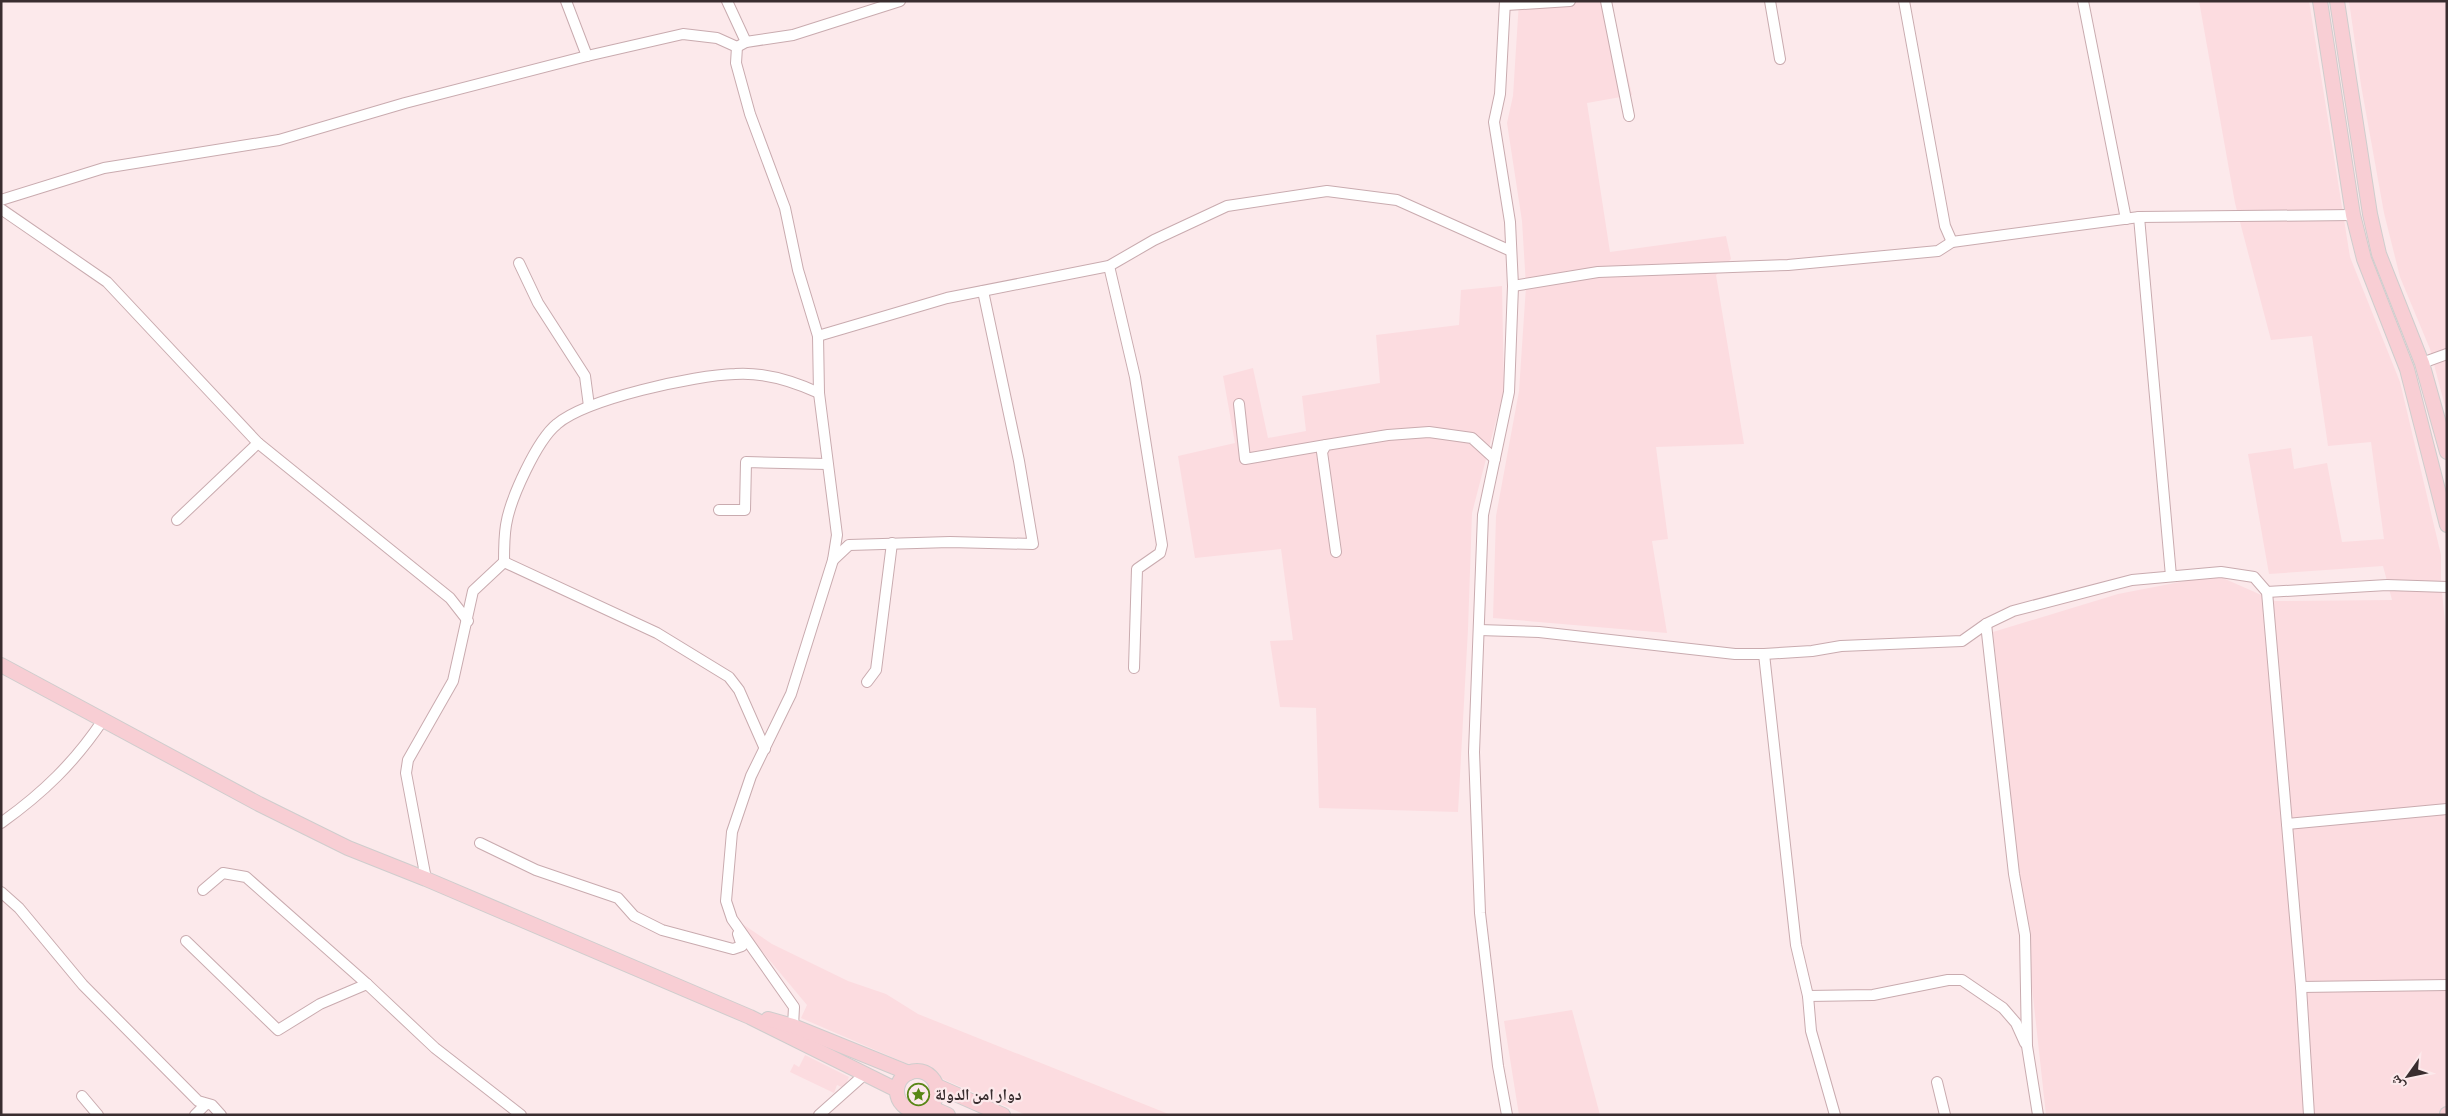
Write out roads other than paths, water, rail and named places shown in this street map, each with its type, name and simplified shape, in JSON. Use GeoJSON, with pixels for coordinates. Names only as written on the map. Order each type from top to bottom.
{"type":"FeatureCollection","features":[{"type":"Feature","properties":{"kind":"main road"},"geometry":{"type":"LineString","coordinates":[[2320,1],[2353,215],[2364,259],[2406,369],[2447,525]]}},
{"type":"Feature","properties":{"kind":"main road"},"geometry":{"type":"LineString","coordinates":[[2337,1],[2367,194],[2379,254],[2422,363],[2447,452]]}},
{"type":"Feature","properties":{"kind":"main road"},"geometry":{"type":"LineString","coordinates":[[2406,369],[2422,363]]}},
{"type":"Feature","properties":{"kind":"main road"},"geometry":{"type":"LineString","coordinates":[[1,665],[348,848],[426,879],[750,1017],[897,1090]]}},
{"type":"Feature","properties":{"kind":"main road"},"geometry":{"type":"LineString","coordinates":[[750,1017],[793,1026],[909,1073],[926,1073],[934,1080],[937,1086],[937,1095],[925,1111]]}},
{"type":"Feature","properties":{"kind":"main road"},"geometry":{"type":"LineString","coordinates":[[909,1073],[899,1083],[897,1090],[903,1105],[948,1115]]}},
{"type":"Feature","properties":{"kind":"main road"},"geometry":{"type":"LineString","coordinates":[[937,1086],[1003,1115]]}},
{"type":"Feature","properties":{"kind":"street"},"geometry":{"type":"LineString","coordinates":[[566,1],[587,56]]}},
{"type":"Feature","properties":{"kind":"street"},"geometry":{"type":"LineString","coordinates":[[480,843],[536,870],[618,898],[634,916],[662,930],[733,949],[742,946],[726,901],[732,832],[751,776],[792,694],[833,560],[837,535],[819,393],[818,336],[798,270],[785,208],[750,114],[736,63],[741,44],[727,1]]}},
{"type":"Feature","properties":{"kind":"street"},"geometry":{"type":"LineString","coordinates":[[1,200],[104,168],[279,140],[406,103],[587,56],[683,34],[717,38],[741,44],[793,36],[900,1]]}},
{"type":"Feature","properties":{"kind":"street"},"geometry":{"type":"LineString","coordinates":[[1506,1115],[1498,1066],[1480,914],[1474,752],[1483,514],[1509,392],[1514,286],[1510,222],[1494,122],[1500,94],[1506,3],[1570,1]]}},
{"type":"Feature","properties":{"kind":"street"},"geometry":{"type":"LineString","coordinates":[[1606,1],[1629,116]]}},
{"type":"Feature","properties":{"kind":"street"},"geometry":{"type":"LineString","coordinates":[[1770,1],[1780,59]]}},
{"type":"Feature","properties":{"kind":"street"},"geometry":{"type":"LineString","coordinates":[[1904,1],[1946,226],[1952,242]]}},
{"type":"Feature","properties":{"kind":"street"},"geometry":{"type":"LineString","coordinates":[[2083,1],[2126,219]]}},
{"type":"Feature","properties":{"kind":"street"},"geometry":{"type":"LineString","coordinates":[[818,336],[947,298],[1109,266],[1154,240],[1227,206],[1327,191],[1397,200],[1511,251]]}},
{"type":"Feature","properties":{"kind":"street"},"geometry":{"type":"LineString","coordinates":[[1,209],[107,282],[258,442],[450,598],[468,621]]}},
{"type":"Feature","properties":{"kind":"street"},"geometry":{"type":"LineString","coordinates":[[1514,286],[1598,272],[1788,265],[1938,251],[1952,242],[2139,216],[2353,215]]}},
{"type":"Feature","properties":{"kind":"street"},"geometry":{"type":"LineString","coordinates":[[2139,216],[2171,576]]}},
{"type":"Feature","properties":{"kind":"street"},"geometry":{"type":"LineString","coordinates":[[519,263],[538,303],[585,376],[589,406]]}},
{"type":"Feature","properties":{"kind":"street"},"geometry":{"type":"LineString","coordinates":[[1109,266],[1135,377],[1162,546],[1160,554],[1137,569],[1134,668]]}},
{"type":"Feature","properties":{"kind":"street"},"geometry":{"type":"LineString","coordinates":[[833,560],[849,545],[950,542],[1033,544],[1019,461],[983,291]]}},
{"type":"Feature","properties":{"kind":"street"},"geometry":{"type":"LineString","coordinates":[[2422,363],[2447,354]]}},
{"type":"Feature","properties":{"kind":"street"},"geometry":{"type":"LineString","coordinates":[[426,879],[406,773],[408,760],[453,681],[468,621],[473,591],[504,562],[506,524],[526,469],[543,439],[557,423],[589,406],[633,393],[709,376],[736,374],[789,380],[819,393]]}},
{"type":"Feature","properties":{"kind":"street"},"geometry":{"type":"LineString","coordinates":[[1239,404],[1245,459],[1388,435],[1430,432],[1472,438],[1495,459]]}},
{"type":"Feature","properties":{"kind":"street"},"geometry":{"type":"LineString","coordinates":[[177,520],[258,442]]}},
{"type":"Feature","properties":{"kind":"street"},"geometry":{"type":"LineString","coordinates":[[1326,445],[1322,452],[1336,552]]}},
{"type":"Feature","properties":{"kind":"street"},"geometry":{"type":"LineString","coordinates":[[719,510],[745,510],[746,462],[828,464]]}},
{"type":"Feature","properties":{"kind":"street"},"geometry":{"type":"LineString","coordinates":[[867,682],[876,670],[892,544]]}},
{"type":"Feature","properties":{"kind":"street"},"geometry":{"type":"LineString","coordinates":[[504,562],[657,633],[729,677],[739,690],[765,749]]}},
{"type":"Feature","properties":{"kind":"street"},"geometry":{"type":"LineString","coordinates":[[1480,630],[1539,632],[1735,654],[1812,651],[1841,646],[1962,641],[1986,624],[2013,610],[2132,580],[2221,572],[2254,577],[2267,592],[2301,987],[2309,1115]]}},
{"type":"Feature","properties":{"kind":"street"},"geometry":{"type":"LineString","coordinates":[[2267,592],[2387,585],[2447,587]]}},
{"type":"Feature","properties":{"kind":"street"},"geometry":{"type":"LineString","coordinates":[[1986,624],[2014,874],[2025,935],[2027,1046],[2038,1115]]}},
{"type":"Feature","properties":{"kind":"street"},"geometry":{"type":"LineString","coordinates":[[1764,654],[1796,945],[1808,996],[1811,1031],[1835,1115]]}},
{"type":"Feature","properties":{"kind":"street"},"geometry":{"type":"LineString","coordinates":[[1,823],[35,800],[84,747],[103,720]]}},
{"type":"Feature","properties":{"kind":"street"},"geometry":{"type":"LineString","coordinates":[[2287,824],[2447,809]]}},
{"type":"Feature","properties":{"kind":"street"},"geometry":{"type":"LineString","coordinates":[[203,890],[223,873],[246,877],[367,984],[435,1048],[521,1115]]}},
{"type":"Feature","properties":{"kind":"street"},"geometry":{"type":"LineString","coordinates":[[1,892],[19,908],[82,985],[198,1101],[212,1105],[221,1115]]}},
{"type":"Feature","properties":{"kind":"street"},"geometry":{"type":"LineString","coordinates":[[732,919],[794,1008],[793,1026]]}},
{"type":"Feature","properties":{"kind":"street"},"geometry":{"type":"LineString","coordinates":[[186,940],[278,1030],[320,1004],[367,984]]}},
{"type":"Feature","properties":{"kind":"street"},"geometry":{"type":"LineString","coordinates":[[1808,996],[1873,995],[1948,980],[1962,980],[2003,1008],[2016,1023],[2027,1046]]}},
{"type":"Feature","properties":{"kind":"street"},"geometry":{"type":"LineString","coordinates":[[2301,987],[2447,984]]}},
{"type":"Feature","properties":{"kind":"street"},"geometry":{"type":"LineString","coordinates":[[819,1115],[865,1074]]}},
{"type":"Feature","properties":{"kind":"street"},"geometry":{"type":"LineString","coordinates":[[1938,1082],[1944,1115]]}},
{"type":"Feature","properties":{"kind":"street"},"geometry":{"type":"LineString","coordinates":[[82,1096],[98,1115]]}},
{"type":"Feature","properties":{"kind":"street"},"geometry":{"type":"LineString","coordinates":[[195,1115],[206,1104]]}},
{"type":"Feature","properties":{"kind":"place","name":"دوار امن الدولة"},"geometry":{"type":"Point","coordinates":[919,1094]}}]}
